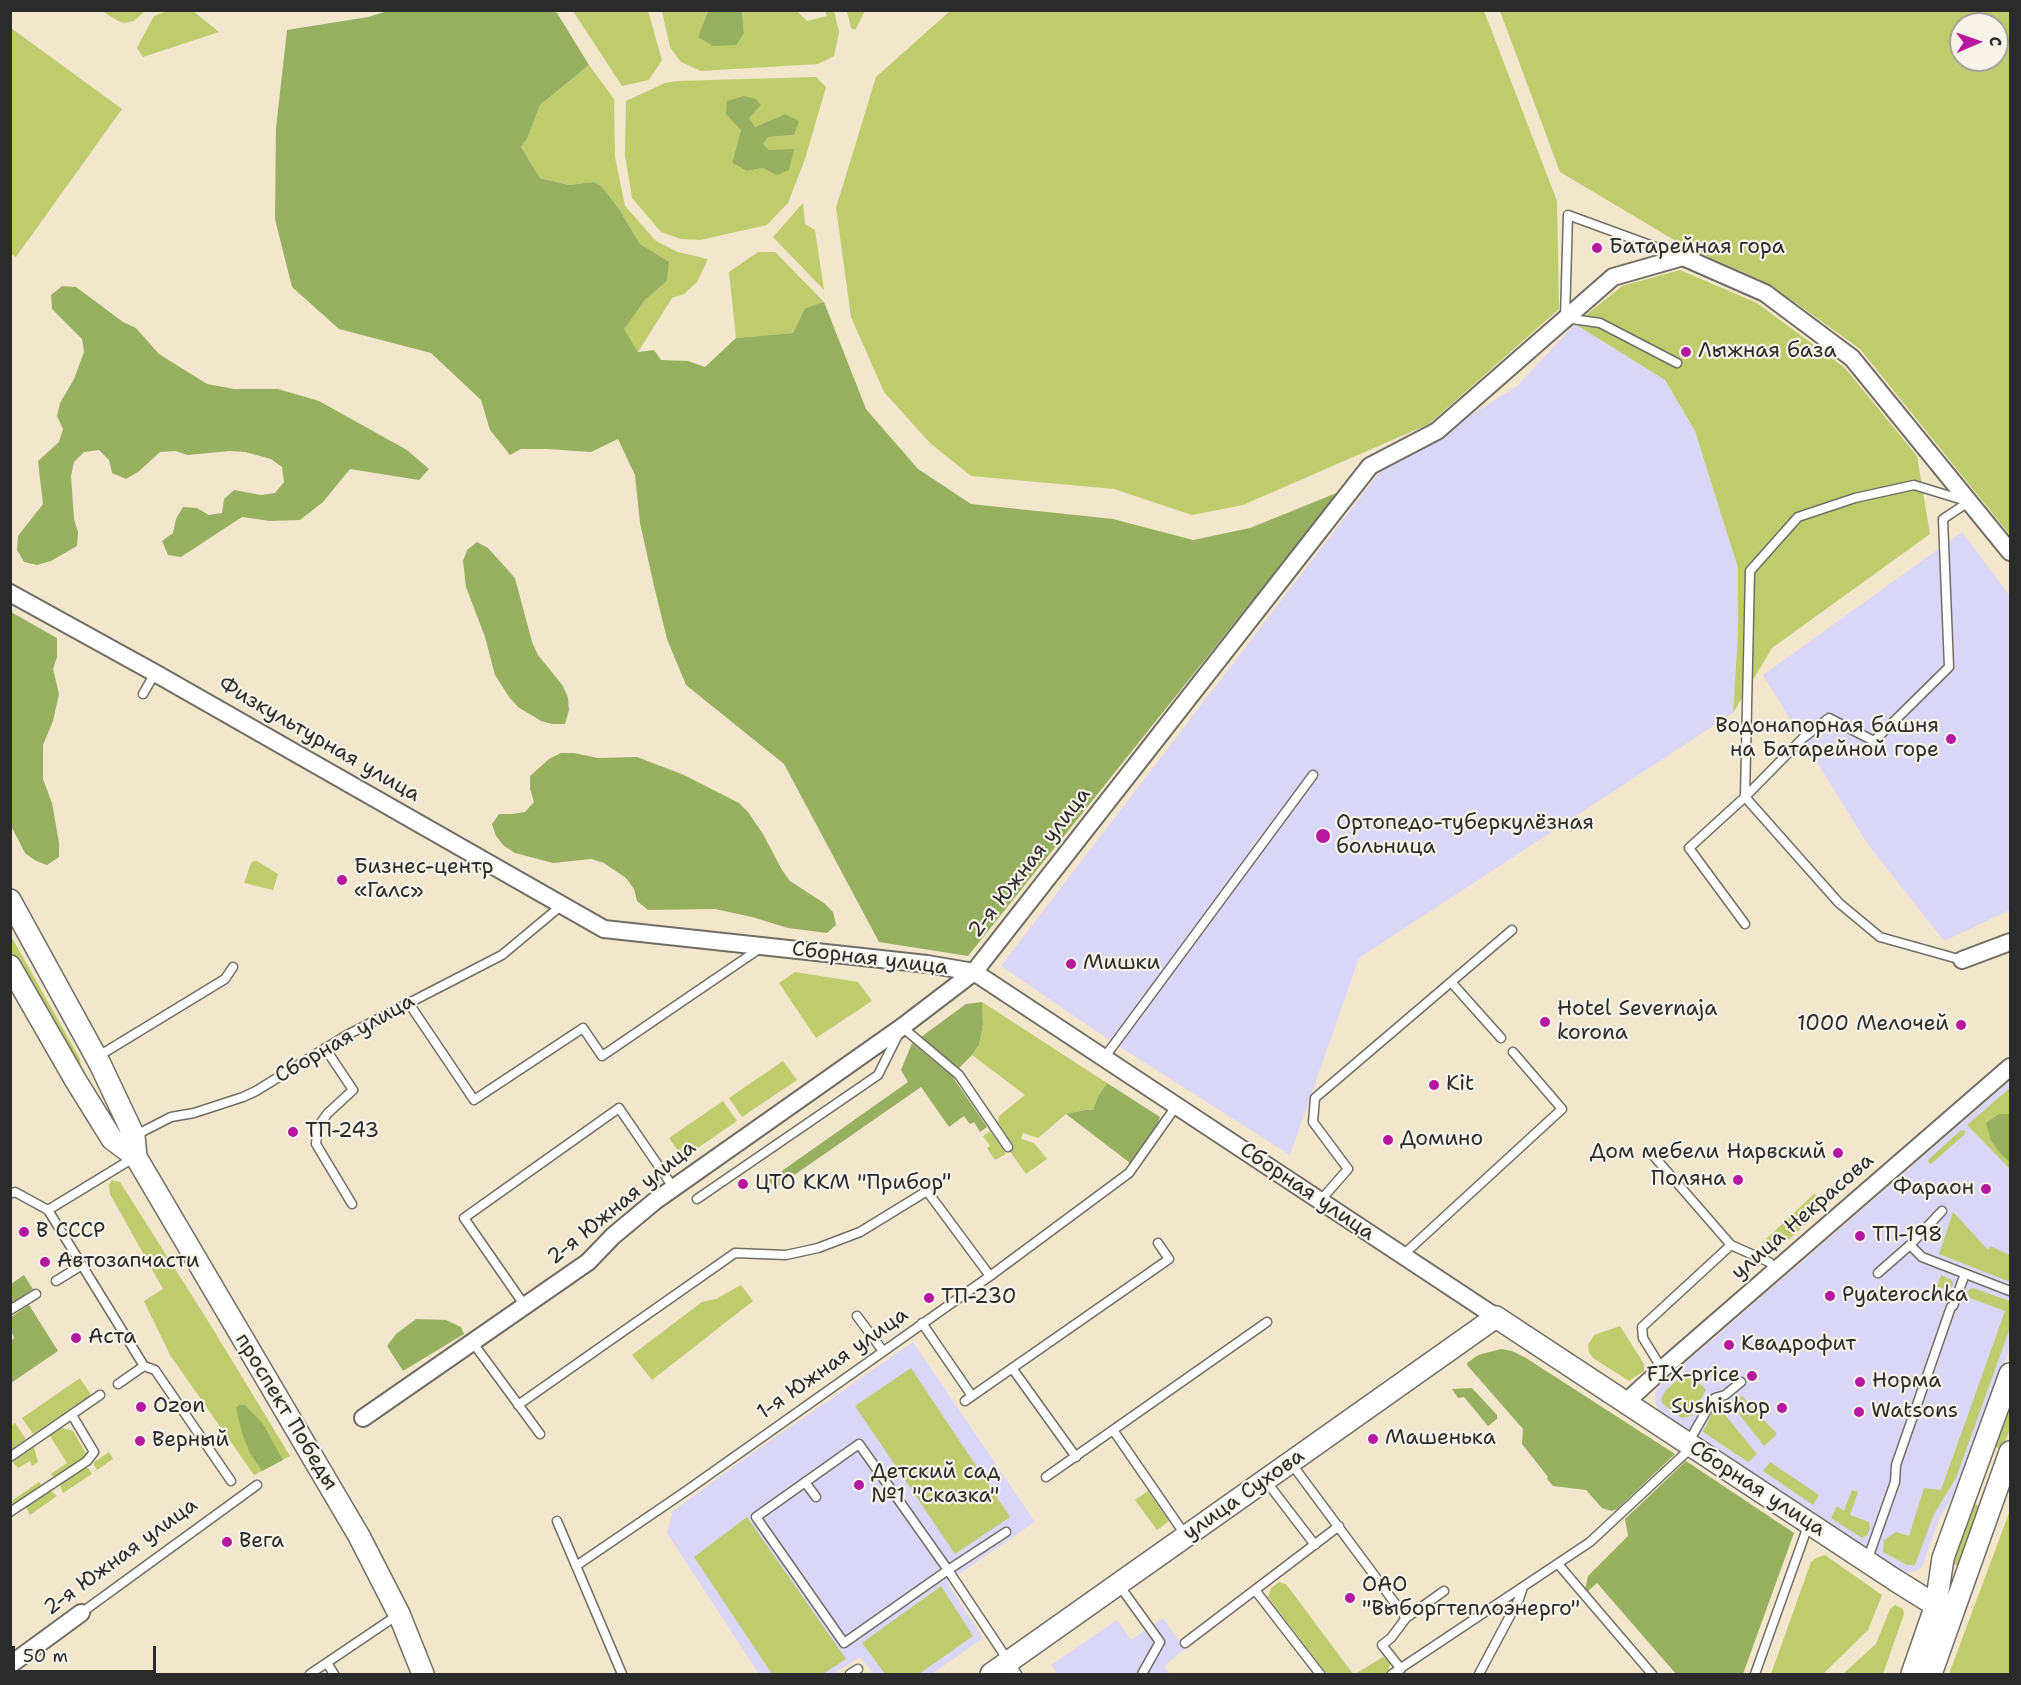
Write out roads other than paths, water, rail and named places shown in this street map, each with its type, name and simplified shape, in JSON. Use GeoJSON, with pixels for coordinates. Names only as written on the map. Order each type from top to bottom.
{"type":"FeatureCollection","features":[{"type":"Feature","properties":{"kind":"street","name":"2-я Южная улица"},"geometry":{"type":"LineString","coordinates":[[363,1418],[588,1262],[613,1236],[674,1187],[902,1027],[974,972],[1370,466],[1437,431],[1612,277],[1683,257]]}},
{"type":"Feature","properties":{"kind":"street"},"geometry":{"type":"LineString","coordinates":[[1683,257],[1765,293],[1852,358],[2010,552]]}},
{"type":"Feature","properties":{"kind":"street","name":"Физкультурная улица"},"geometry":{"type":"LineString","coordinates":[[10,593],[604,929]]}},
{"type":"Feature","properties":{"kind":"street","name":"проспект Победы"},"geometry":{"type":"LineString","coordinates":[[10,900],[96,1058],[135,1146],[359,1536],[399,1614],[423,1674]]}},
{"type":"Feature","properties":{"kind":"street","name":"Сборная улица"},"geometry":{"type":"LineString","coordinates":[[604,929],[927,964],[974,972],[1944,1610]]}},
{"type":"Feature","properties":{"kind":"street"},"geometry":{"type":"LineString","coordinates":[[1962,960],[2010,942]]}},
{"type":"Feature","properties":{"kind":"street","name":"проспект Победы"},"geometry":{"type":"LineString","coordinates":[[10,966],[112,1139],[135,1146]]}},
{"type":"Feature","properties":{"kind":"street","name":"улица Некрасова"},"geometry":{"type":"LineString","coordinates":[[1626,1402],[2010,1068]]}},
{"type":"Feature","properties":{"kind":"street","name":"улица Сухова"},"geometry":{"type":"LineString","coordinates":[[1006,1670],[1186,1536],[1496,1317]]}},
{"type":"Feature","properties":{"kind":"street"},"geometry":{"type":"LineString","coordinates":[[1931,1674],[1944,1610],[1943,1558],[2010,1374]]}},
{"type":"Feature","properties":{"kind":"street"},"geometry":{"type":"LineString","coordinates":[[1912,1674],[1944,1610],[1993,1501],[2010,1452]]}},
{"type":"Feature","properties":{"kind":"street"},"geometry":{"type":"LineString","coordinates":[[1967,1491],[1993,1501]]}},
{"type":"Feature","properties":{"kind":"street","name":"2-я Южная улица"},"geometry":{"type":"LineString","coordinates":[[10,1665],[81,1613]]}},
{"type":"Feature","properties":{"kind":"lane"},"geometry":{"type":"LineString","coordinates":[[1677,363],[1600,323],[1565,318],[1568,215],[1683,257]]}},
{"type":"Feature","properties":{"kind":"lane"},"geometry":{"type":"LineString","coordinates":[[1962,960],[1880,937],[1839,903],[1745,797],[1750,571],[1798,518],[1855,498],[1914,485],[1970,501]]}},
{"type":"Feature","properties":{"kind":"lane"},"geometry":{"type":"LineString","coordinates":[[1745,924],[1689,848],[1745,797],[1803,738],[1829,718],[1874,741],[1949,667],[1943,519],[1970,501]]}},
{"type":"Feature","properties":{"kind":"lane"},"geometry":{"type":"LineString","coordinates":[[143,694],[155,673]]}},
{"type":"Feature","properties":{"kind":"lane"},"geometry":{"type":"LineString","coordinates":[[1104,1058],[1313,776]]}},
{"type":"Feature","properties":{"kind":"lane","name":"Сборная улица"},"geometry":{"type":"LineString","coordinates":[[48,1210],[171,1117],[194,1113],[243,1098],[408,1002],[502,955],[562,905]]}},
{"type":"Feature","properties":{"kind":"lane"},"geometry":{"type":"LineString","coordinates":[[1320,1201],[1348,1169],[1314,1122],[1315,1098],[1512,930]]}},
{"type":"Feature","properties":{"kind":"lane"},"geometry":{"type":"LineString","coordinates":[[408,1002],[474,1100],[584,1028],[602,1056],[764,946]]}},
{"type":"Feature","properties":{"kind":"lane"},"geometry":{"type":"LineString","coordinates":[[96,1058],[225,979],[233,967]]}},
{"type":"Feature","properties":{"kind":"lane"},"geometry":{"type":"LineString","coordinates":[[1451,982],[1501,1038]]}},
{"type":"Feature","properties":{"kind":"lane"},"geometry":{"type":"LineString","coordinates":[[697,1199],[878,1075],[902,1027],[959,1075],[1008,1147]]}},
{"type":"Feature","properties":{"kind":"lane"},"geometry":{"type":"LineString","coordinates":[[326,1048],[353,1090],[328,1113],[318,1126],[316,1144],[352,1204]]}},
{"type":"Feature","properties":{"kind":"lane"},"geometry":{"type":"LineString","coordinates":[[1402,1255],[1562,1108],[1513,1052]]}},
{"type":"Feature","properties":{"kind":"lane","name":"1-я Южная улица"},"geometry":{"type":"LineString","coordinates":[[576,1566],[686,1491],[990,1275],[1129,1173],[1177,1105]]}},
{"type":"Feature","properties":{"kind":"lane"},"geometry":{"type":"LineString","coordinates":[[525,1307],[464,1218],[620,1108],[674,1187]]}},
{"type":"Feature","properties":{"kind":"lane"},"geometry":{"type":"LineString","coordinates":[[1651,1153],[1731,1245],[1769,1262],[1776,1270]]}},
{"type":"Feature","properties":{"kind":"lane"},"geometry":{"type":"LineString","coordinates":[[12,1190],[48,1210],[144,1366],[155,1370],[231,1481]]}},
{"type":"Feature","properties":{"kind":"lane"},"geometry":{"type":"LineString","coordinates":[[518,1405],[735,1254],[786,1255],[818,1248],[860,1232],[927,1191],[990,1275]]}},
{"type":"Feature","properties":{"kind":"lane"},"geometry":{"type":"LineString","coordinates":[[1878,1273],[1911,1245],[1942,1211]]}},
{"type":"Feature","properties":{"kind":"lane"},"geometry":{"type":"LineString","coordinates":[[922,1323],[969,1399],[1169,1259],[1158,1243]]}},
{"type":"Feature","properties":{"kind":"lane"},"geometry":{"type":"LineString","coordinates":[[1662,1369],[1643,1338],[1642,1327],[1731,1245]]}},
{"type":"Feature","properties":{"kind":"lane"},"geometry":{"type":"LineString","coordinates":[[1911,1245],[1923,1257],[2010,1291]]}},
{"type":"Feature","properties":{"kind":"lane"},"geometry":{"type":"LineString","coordinates":[[56,1281],[81,1265]]}},
{"type":"Feature","properties":{"kind":"lane"},"geometry":{"type":"LineString","coordinates":[[1867,1561],[1895,1482],[1896,1465],[1951,1306],[1953,1306],[1965,1274]]}},
{"type":"Feature","properties":{"kind":"lane"},"geometry":{"type":"LineString","coordinates":[[10,1310],[36,1293]]}},
{"type":"Feature","properties":{"kind":"lane"},"geometry":{"type":"LineString","coordinates":[[857,1316],[883,1351]]}},
{"type":"Feature","properties":{"kind":"lane"},"geometry":{"type":"LineString","coordinates":[[1046,1477],[1267,1322]]}},
{"type":"Feature","properties":{"kind":"lane"},"geometry":{"type":"LineString","coordinates":[[473,1343],[540,1434]]}},
{"type":"Feature","properties":{"kind":"lane"},"geometry":{"type":"LineString","coordinates":[[118,1384],[144,1366]]}},
{"type":"Feature","properties":{"kind":"lane"},"geometry":{"type":"LineString","coordinates":[[1012,1368],[1076,1457]]}},
{"type":"Feature","properties":{"kind":"lane"},"geometry":{"type":"LineString","coordinates":[[1392,1674],[1596,1537],[1690,1445],[1712,1401],[1725,1395],[1741,1382]]}},
{"type":"Feature","properties":{"kind":"lane"},"geometry":{"type":"LineString","coordinates":[[10,1457],[100,1395]]}},
{"type":"Feature","properties":{"kind":"lane"},"geometry":{"type":"LineString","coordinates":[[10,1512],[87,1461],[94,1452],[72,1415]]}},
{"type":"Feature","properties":{"kind":"lane"},"geometry":{"type":"LineString","coordinates":[[1113,1430],[1186,1536]]}},
{"type":"Feature","properties":{"kind":"lane"},"geometry":{"type":"LineString","coordinates":[[1006,1532],[948,1570],[844,1643],[756,1517],[859,1444],[948,1570],[1006,1670]]}},
{"type":"Feature","properties":{"kind":"lane"},"geometry":{"type":"LineString","coordinates":[[1291,1462],[1407,1618]]}},
{"type":"Feature","properties":{"kind":"lane"},"geometry":{"type":"LineString","coordinates":[[1265,1480],[1315,1545]]}},
{"type":"Feature","properties":{"kind":"lane"},"geometry":{"type":"LineString","coordinates":[[805,1482],[816,1497]]}},
{"type":"Feature","properties":{"kind":"lane","name":"2-я Южная улица"},"geometry":{"type":"LineString","coordinates":[[81,1613],[257,1485]]}},
{"type":"Feature","properties":{"kind":"lane"},"geometry":{"type":"LineString","coordinates":[[556,1521],[622,1674]]}},
{"type":"Feature","properties":{"kind":"lane"},"geometry":{"type":"LineString","coordinates":[[1755,1674],[1809,1523]]}},
{"type":"Feature","properties":{"kind":"lane"},"geometry":{"type":"LineString","coordinates":[[1185,1643],[1339,1526]]}},
{"type":"Feature","properties":{"kind":"lane"},"geometry":{"type":"LineString","coordinates":[[1558,1564],[1652,1674]]}},
{"type":"Feature","properties":{"kind":"lane"},"geometry":{"type":"LineString","coordinates":[[1118,1585],[1160,1642],[1142,1674]]}},
{"type":"Feature","properties":{"kind":"lane"},"geometry":{"type":"LineString","coordinates":[[1479,1674],[1519,1599],[1523,1587]]}},
{"type":"Feature","properties":{"kind":"lane"},"geometry":{"type":"LineString","coordinates":[[1255,1590],[1320,1674]]}},
{"type":"Feature","properties":{"kind":"lane"},"geometry":{"type":"LineString","coordinates":[[1401,1669],[1382,1644],[1391,1638],[1407,1618],[1444,1591]]}},
{"type":"Feature","properties":{"kind":"lane"},"geometry":{"type":"LineString","coordinates":[[310,1674],[399,1614]]}},
{"type":"Feature","properties":{"kind":"lane"},"geometry":{"type":"LineString","coordinates":[[327,1663],[334,1674]]}},
{"type":"Feature","properties":{"kind":"lane"},"geometry":{"type":"LineString","coordinates":[[850,1674],[858,1669]]}},
{"type":"Feature","properties":{"kind":"place","name":"Батарейная гора"},"geometry":{"type":"Point","coordinates":[1597,248]}},
{"type":"Feature","properties":{"kind":"place","name":"Лыжная база"},"geometry":{"type":"Point","coordinates":[1686,352]}},
{"type":"Feature","properties":{"kind":"place","name":"Водонапорная башня на Батарейной горе"},"geometry":{"type":"Point","coordinates":[1951,739]}},
{"type":"Feature","properties":{"kind":"place","name":"Ортопедо-туберкулёзная больница"},"geometry":{"type":"Point","coordinates":[1323,836]}},
{"type":"Feature","properties":{"kind":"place","name":"Бизнес-центр «Галс»"},"geometry":{"type":"Point","coordinates":[342,880]}},
{"type":"Feature","properties":{"kind":"place","name":"Мишки"},"geometry":{"type":"Point","coordinates":[1071,964]}},
{"type":"Feature","properties":{"kind":"place","name":"Hotel Severnaja korona"},"geometry":{"type":"Point","coordinates":[1545,1022]}},
{"type":"Feature","properties":{"kind":"place","name":"1000 Мелочей"},"geometry":{"type":"Point","coordinates":[1961,1025]}},
{"type":"Feature","properties":{"kind":"place","name":"Kit"},"geometry":{"type":"Point","coordinates":[1434,1085]}},
{"type":"Feature","properties":{"kind":"place","name":"ТП-243"},"geometry":{"type":"Point","coordinates":[293,1132]}},
{"type":"Feature","properties":{"kind":"place","name":"Домино"},"geometry":{"type":"Point","coordinates":[1388,1140]}},
{"type":"Feature","properties":{"kind":"place","name":"Дом мебели Нарвский"},"geometry":{"type":"Point","coordinates":[1838,1153]}},
{"type":"Feature","properties":{"kind":"place","name":"Поляна"},"geometry":{"type":"Point","coordinates":[1738,1180]}},
{"type":"Feature","properties":{"kind":"place","name":"ЦТО ККМ \"Прибор\""},"geometry":{"type":"Point","coordinates":[743,1184]}},
{"type":"Feature","properties":{"kind":"place","name":"Фараон"},"geometry":{"type":"Point","coordinates":[1986,1189]}},
{"type":"Feature","properties":{"kind":"place","name":"В СССР"},"geometry":{"type":"Point","coordinates":[24,1232]}},
{"type":"Feature","properties":{"kind":"place","name":"ТП-198"},"geometry":{"type":"Point","coordinates":[1860,1236]}},
{"type":"Feature","properties":{"kind":"place","name":"Автозапчасти"},"geometry":{"type":"Point","coordinates":[45,1262]}},
{"type":"Feature","properties":{"kind":"place","name":"Pyaterochka"},"geometry":{"type":"Point","coordinates":[1830,1296]}},
{"type":"Feature","properties":{"kind":"place","name":"ТП-230"},"geometry":{"type":"Point","coordinates":[929,1298]}},
{"type":"Feature","properties":{"kind":"place","name":"Аста"},"geometry":{"type":"Point","coordinates":[76,1338]}},
{"type":"Feature","properties":{"kind":"place","name":"Квадрофит"},"geometry":{"type":"Point","coordinates":[1729,1345]}},
{"type":"Feature","properties":{"kind":"place","name":"FIX-price"},"geometry":{"type":"Point","coordinates":[1752,1376]}},
{"type":"Feature","properties":{"kind":"place","name":"Норма"},"geometry":{"type":"Point","coordinates":[1860,1382]}},
{"type":"Feature","properties":{"kind":"place","name":"Ozon"},"geometry":{"type":"Point","coordinates":[141,1407]}},
{"type":"Feature","properties":{"kind":"place","name":"Sushishop"},"geometry":{"type":"Point","coordinates":[1782,1408]}},
{"type":"Feature","properties":{"kind":"place","name":"Watsons"},"geometry":{"type":"Point","coordinates":[1859,1412]}},
{"type":"Feature","properties":{"kind":"place","name":"Машенька"},"geometry":{"type":"Point","coordinates":[1373,1439]}},
{"type":"Feature","properties":{"kind":"place","name":"Верный"},"geometry":{"type":"Point","coordinates":[140,1441]}},
{"type":"Feature","properties":{"kind":"place","name":"Детский сад №1 \"Сказка\""},"geometry":{"type":"Point","coordinates":[859,1485]}},
{"type":"Feature","properties":{"kind":"place","name":"Вега"},"geometry":{"type":"Point","coordinates":[227,1542]}},
{"type":"Feature","properties":{"kind":"place","name":"ОАО \"Выборгтеплоэнерго\""},"geometry":{"type":"Point","coordinates":[1350,1598]}}]}
